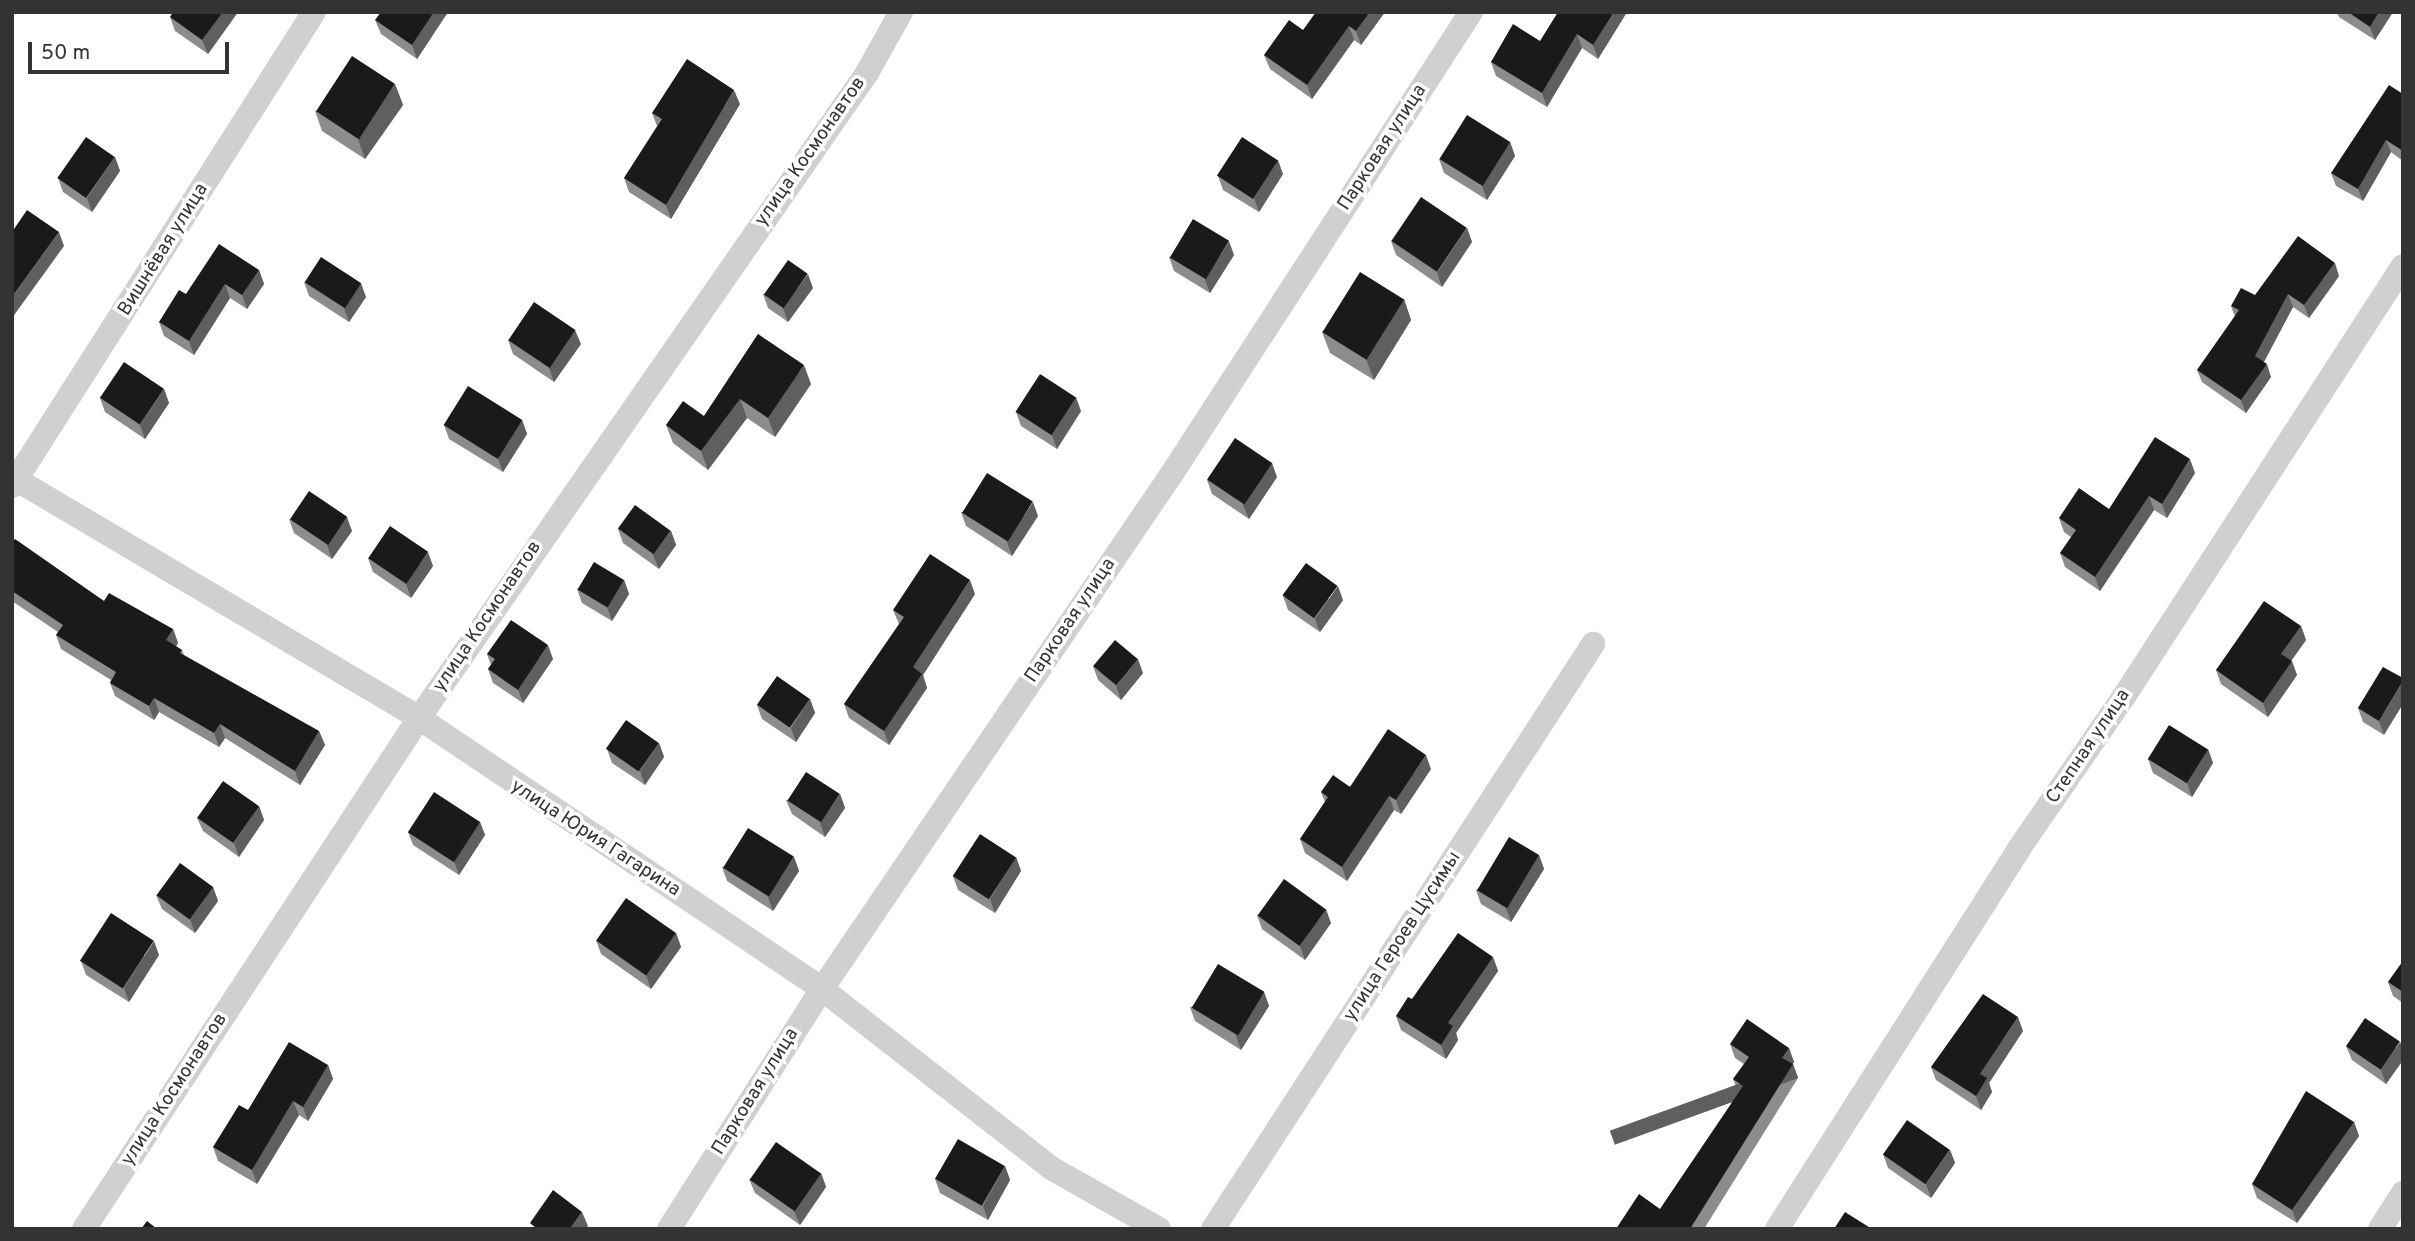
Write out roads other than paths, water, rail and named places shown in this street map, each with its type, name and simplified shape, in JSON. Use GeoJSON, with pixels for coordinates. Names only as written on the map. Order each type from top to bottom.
{"type":"FeatureCollection","features":[{"type":"Feature","properties":{"kind":"street","name":"Вишнёвая улица"},"geometry":{"type":"LineString","coordinates":[[14,481],[314,12]]}},
{"type":"Feature","properties":{"kind":"street","name":"улица Космонавтов"},"geometry":{"type":"LineString","coordinates":[[84,1229],[419,718],[867,73],[901,12]]}},
{"type":"Feature","properties":{"kind":"street","name":"Парковая улица"},"geometry":{"type":"LineString","coordinates":[[669,1229],[822,989],[1175,469],[1471,12]]}},
{"type":"Feature","properties":{"kind":"street","name":"Степная улица"},"geometry":{"type":"LineString","coordinates":[[1777,1229],[2018,850],[2125,695],[2403,266]]}},
{"type":"Feature","properties":{"kind":"street","name":"улица Юрия Гагарина"},"geometry":{"type":"LineString","coordinates":[[14,481],[419,718],[822,989],[1051,1168],[1159,1229]]}},
{"type":"Feature","properties":{"kind":"street","name":"улица Героев Цусимы"},"geometry":{"type":"LineString","coordinates":[[1213,1229],[1593,644]]}}]}
